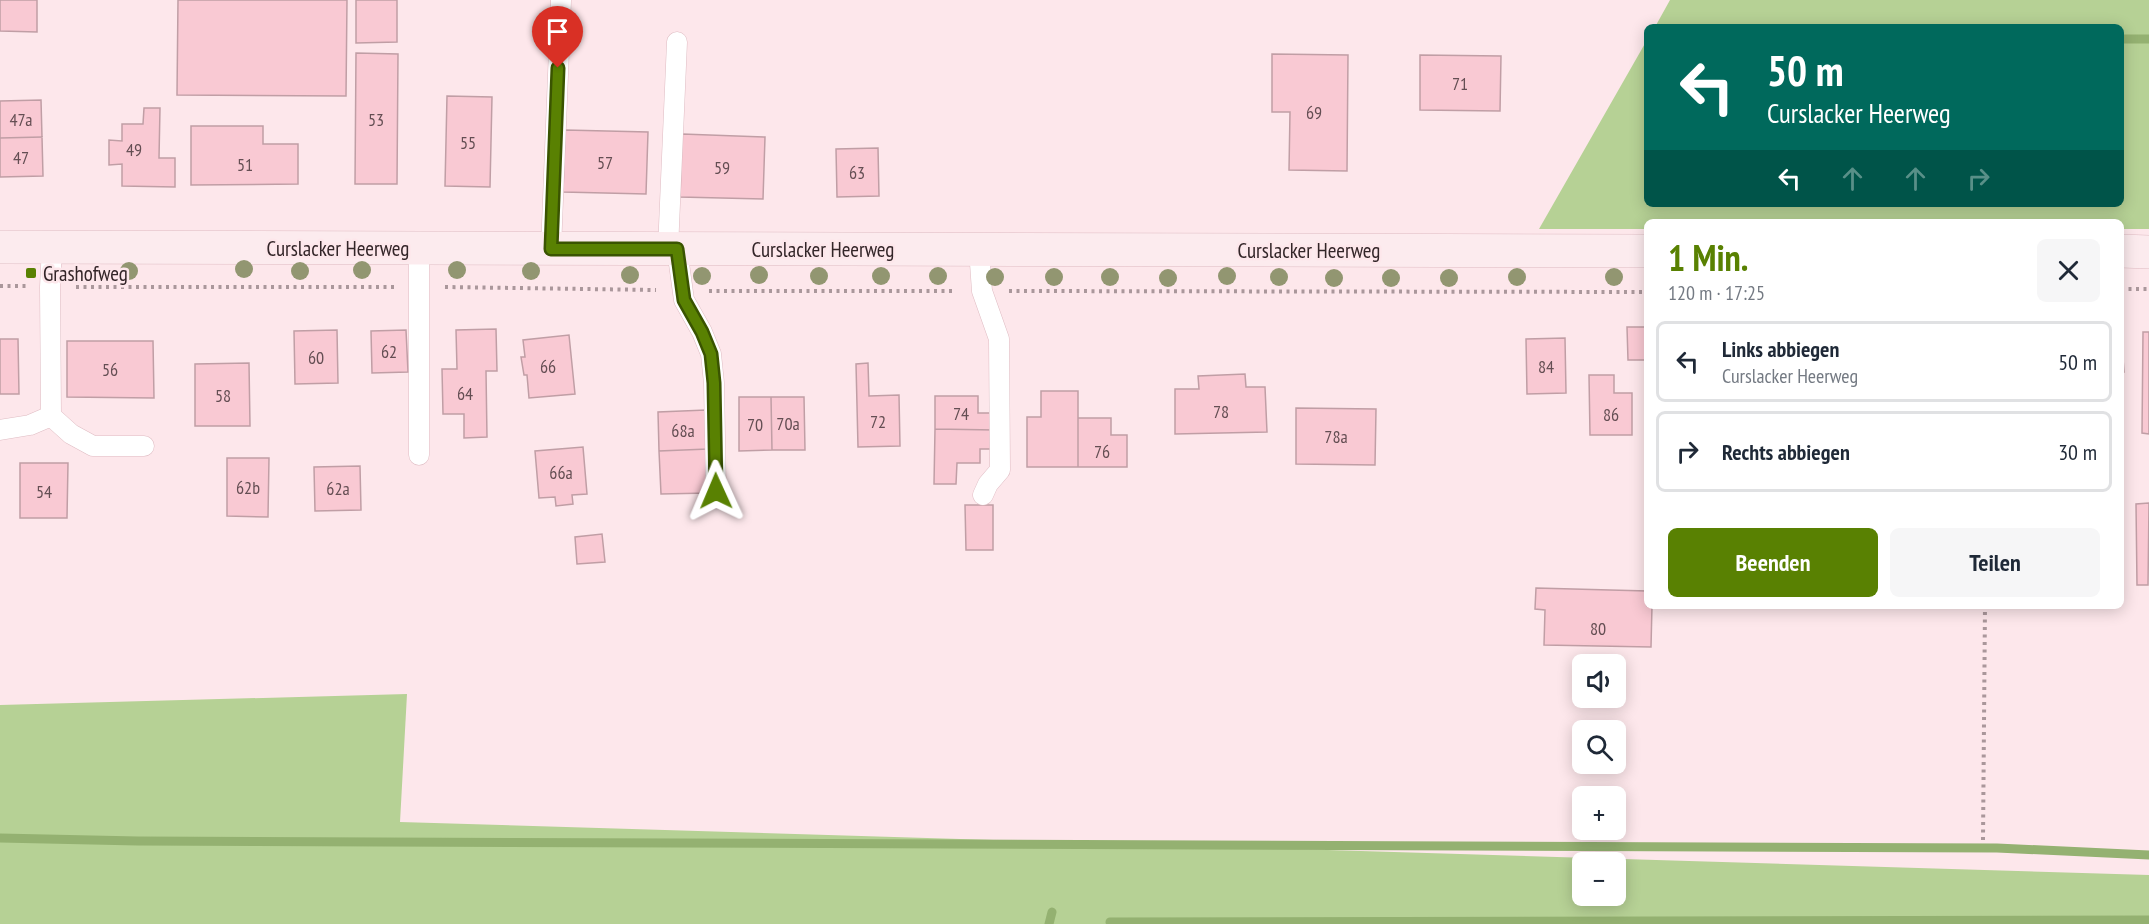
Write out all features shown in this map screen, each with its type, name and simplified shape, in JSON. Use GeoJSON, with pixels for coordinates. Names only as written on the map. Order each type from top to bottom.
{"type":"FeatureCollection","features":[{"type":"Feature","properties":{"kind":"main road","name":"Curslacker Heerweg"},"geometry":{"type":"LineString","coordinates":[[0,248],[1644,251]]}},
{"type":"Feature","properties":{"kind":"main road"},"geometry":{"type":"LineString","coordinates":[[2124,252],[2149,252]]}},
{"type":"Feature","properties":{"kind":"lane"},"geometry":{"type":"LineString","coordinates":[[551,249],[561,0]]}},
{"type":"Feature","properties":{"kind":"lane"},"geometry":{"type":"LineString","coordinates":[[676,42],[673,249],[684,300],[711,354],[714,383],[716,491]]}},
{"type":"Feature","properties":{"kind":"lane"},"geometry":{"type":"LineString","coordinates":[[52,247],[51,416],[71,434],[93,446],[144,446]]}},
{"type":"Feature","properties":{"kind":"lane"},"geometry":{"type":"LineString","coordinates":[[419,248],[419,455]]}},
{"type":"Feature","properties":{"kind":"lane"},"geometry":{"type":"LineString","coordinates":[[979,249],[982,291],[999,339],[1000,470],[982,495]]}},
{"type":"Feature","properties":{"kind":"lane"},"geometry":{"type":"LineString","coordinates":[[0,430],[30,425],[51,416]]}},
{"type":"Feature","properties":{"kind":"path"},"geometry":{"type":"LineString","coordinates":[[0,286],[420,287],[682,291],[1644,292]]}},
{"type":"Feature","properties":{"kind":"path"},"geometry":{"type":"LineString","coordinates":[[2124,289],[2149,289]]}},
{"type":"Feature","properties":{"kind":"path"},"geometry":{"type":"LineString","coordinates":[[1983,840],[1985,609]]}},
{"type":"Feature","properties":{"kind":"green space"},"geometry":{"type":"Polygon","coordinates":[[[1670,0],[2149,0],[2149,229],[2124,229],[2124,219],[1644,219],[1644,229],[1539,229],[1644,45],[1644,207],[2124,207],[2124,24],[1657,24],[1670,0]]]}},
{"type":"Feature","properties":{"kind":"green space"},"geometry":{"type":"Polygon","coordinates":[[[407,694],[400,822],[1572,858],[1572,906],[1626,906],[1626,859],[2149,875],[2149,924],[0,924],[0,705],[407,694]]]}},
{"type":"Feature","properties":{"kind":"building"},"geometry":{"type":"Polygon","coordinates":[[[0,0],[37,0],[37,32],[0,31],[0,0]]]}},
{"type":"Feature","properties":{"kind":"building"},"geometry":{"type":"Polygon","coordinates":[[[178,0],[347,0],[346,96],[177,95],[178,0]]]}},
{"type":"Feature","properties":{"kind":"building"},"geometry":{"type":"Polygon","coordinates":[[[356,0],[397,0],[397,42],[356,43],[356,0]]]}},
{"type":"Feature","properties":{"kind":"building"},"geometry":{"type":"Polygon","coordinates":[[[356,53],[398,54],[397,184],[355,184],[356,53]]]}},
{"type":"Feature","properties":{"kind":"building"},"geometry":{"type":"Polygon","coordinates":[[[1272,54],[1348,55],[1347,171],[1289,170],[1290,112],[1272,112],[1272,54]]]}},
{"type":"Feature","properties":{"kind":"building"},"geometry":{"type":"Polygon","coordinates":[[[1420,55],[1501,56],[1500,111],[1420,110],[1420,55]]]}},
{"type":"Feature","properties":{"kind":"building"},"geometry":{"type":"Polygon","coordinates":[[[447,96],[492,97],[490,187],[445,186],[447,96]]]}},
{"type":"Feature","properties":{"kind":"building"},"geometry":{"type":"Polygon","coordinates":[[[41,100],[42,137],[0,138],[0,101],[41,100]]]}},
{"type":"Feature","properties":{"kind":"building"},"geometry":{"type":"Polygon","coordinates":[[[144,108],[160,108],[159,158],[175,158],[175,187],[122,186],[122,164],[109,165],[109,140],[122,141],[122,124],[143,124],[144,108]]]}},
{"type":"Feature","properties":{"kind":"building"},"geometry":{"type":"Polygon","coordinates":[[[191,126],[263,126],[263,144],[298,144],[298,184],[191,185],[191,126]]]}},
{"type":"Feature","properties":{"kind":"building"},"geometry":{"type":"Polygon","coordinates":[[[565,130],[648,132],[646,194],[563,192],[565,130]]]}},
{"type":"Feature","properties":{"kind":"building"},"geometry":{"type":"Polygon","coordinates":[[[682,134],[765,137],[763,199],[680,197],[682,134]]]}},
{"type":"Feature","properties":{"kind":"building"},"geometry":{"type":"Polygon","coordinates":[[[42,137],[43,176],[0,177],[0,138],[42,137]]]}},
{"type":"Feature","properties":{"kind":"building"},"geometry":{"type":"Polygon","coordinates":[[[878,148],[879,196],[837,197],[836,149],[878,148]]]}},
{"type":"Feature","properties":{"kind":"building"},"geometry":{"type":"Polygon","coordinates":[[[1627,327],[1644,327],[1644,360],[1628,360],[1627,327]]]}},
{"type":"Feature","properties":{"kind":"building"},"geometry":{"type":"Polygon","coordinates":[[[496,329],[497,371],[486,371],[487,437],[464,438],[464,414],[443,414],[442,369],[457,369],[456,330],[496,329]]]}},
{"type":"Feature","properties":{"kind":"building"},"geometry":{"type":"Polygon","coordinates":[[[337,330],[338,383],[295,384],[294,331],[337,330]]]}},
{"type":"Feature","properties":{"kind":"building"},"geometry":{"type":"Polygon","coordinates":[[[406,330],[408,372],[372,373],[371,331],[406,330]]]}},
{"type":"Feature","properties":{"kind":"building"},"geometry":{"type":"Polygon","coordinates":[[[2143,332],[2149,332],[2149,434],[2142,433],[2143,332]]]}},
{"type":"Feature","properties":{"kind":"building"},"geometry":{"type":"Polygon","coordinates":[[[569,335],[575,394],[529,398],[527,375],[524,375],[521,357],[525,357],[523,340],[569,335]]]}},
{"type":"Feature","properties":{"kind":"building"},"geometry":{"type":"Polygon","coordinates":[[[1565,338],[1566,393],[1527,394],[1526,339],[1565,338]]]}},
{"type":"Feature","properties":{"kind":"building"},"geometry":{"type":"Polygon","coordinates":[[[0,339],[18,339],[19,394],[0,394],[0,339]]]}},
{"type":"Feature","properties":{"kind":"building"},"geometry":{"type":"Polygon","coordinates":[[[67,341],[153,341],[154,398],[67,397],[67,341]]]}},
{"type":"Feature","properties":{"kind":"building"},"geometry":{"type":"Polygon","coordinates":[[[249,363],[250,426],[195,426],[195,364],[249,363]]]}},
{"type":"Feature","properties":{"kind":"building"},"geometry":{"type":"Polygon","coordinates":[[[868,363],[869,396],[899,395],[900,446],[858,447],[856,364],[868,363]]]}},
{"type":"Feature","properties":{"kind":"building"},"geometry":{"type":"Polygon","coordinates":[[[1245,374],[1246,387],[1265,387],[1267,432],[1175,434],[1175,389],[1199,389],[1198,376],[1245,374]]]}},
{"type":"Feature","properties":{"kind":"building"},"geometry":{"type":"Polygon","coordinates":[[[1589,375],[1614,375],[1614,393],[1632,393],[1632,435],[1590,435],[1589,375]]]}},
{"type":"Feature","properties":{"kind":"building"},"geometry":{"type":"Polygon","coordinates":[[[1041,391],[1078,391],[1078,467],[1027,467],[1027,417],[1041,417],[1041,391]]]}},
{"type":"Feature","properties":{"kind":"building"},"geometry":{"type":"Polygon","coordinates":[[[935,396],[978,396],[978,413],[995,413],[995,430],[935,429],[935,396]]]}},
{"type":"Feature","properties":{"kind":"building"},"geometry":{"type":"Polygon","coordinates":[[[739,397],[771,397],[772,450],[739,451],[739,397]]]}},
{"type":"Feature","properties":{"kind":"building"},"geometry":{"type":"Polygon","coordinates":[[[771,397],[804,397],[805,450],[772,450],[771,397]]]}},
{"type":"Feature","properties":{"kind":"building"},"geometry":{"type":"Polygon","coordinates":[[[1296,408],[1376,409],[1375,465],[1296,464],[1296,408]]]}},
{"type":"Feature","properties":{"kind":"building"},"geometry":{"type":"Polygon","coordinates":[[[706,410],[708,449],[659,451],[658,412],[706,410]]]}},
{"type":"Feature","properties":{"kind":"building"},"geometry":{"type":"Polygon","coordinates":[[[1078,418],[1111,418],[1111,435],[1127,435],[1127,467],[1078,467],[1078,418]]]}},
{"type":"Feature","properties":{"kind":"building"},"geometry":{"type":"Polygon","coordinates":[[[935,429],[995,430],[995,449],[980,449],[980,463],[957,463],[956,484],[934,484],[935,429]]]}},
{"type":"Feature","properties":{"kind":"building"},"geometry":{"type":"Polygon","coordinates":[[[583,447],[587,494],[572,495],[573,504],[556,506],[555,497],[539,498],[535,451],[583,447]]]}},
{"type":"Feature","properties":{"kind":"building"},"geometry":{"type":"Polygon","coordinates":[[[708,449],[709,493],[661,494],[659,451],[708,449]]]}},
{"type":"Feature","properties":{"kind":"building"},"geometry":{"type":"Polygon","coordinates":[[[227,458],[269,458],[268,517],[227,516],[227,458]]]}},
{"type":"Feature","properties":{"kind":"building"},"geometry":{"type":"Polygon","coordinates":[[[20,463],[68,463],[67,518],[20,518],[20,463]]]}},
{"type":"Feature","properties":{"kind":"building"},"geometry":{"type":"Polygon","coordinates":[[[360,466],[361,510],[315,511],[314,467],[360,466]]]}},
{"type":"Feature","properties":{"kind":"building"},"geometry":{"type":"Polygon","coordinates":[[[2149,503],[2148,585],[2137,585],[2136,504],[2149,503]]]}},
{"type":"Feature","properties":{"kind":"building"},"geometry":{"type":"Polygon","coordinates":[[[965,505],[993,505],[993,550],[966,550],[965,505]]]}},
{"type":"Feature","properties":{"kind":"building"},"geometry":{"type":"Polygon","coordinates":[[[602,534],[605,562],[577,564],[575,537],[602,534]]]}},
{"type":"Feature","properties":{"kind":"building"},"geometry":{"type":"Polygon","coordinates":[[[1536,588],[1644,591],[1644,609],[1652,609],[1651,647],[1544,645],[1545,610],[1535,609],[1536,588]]]}},
{"type":"Feature","properties":{"kind":"waterway"},"geometry":{"type":"LineString","coordinates":[[2124,39],[2149,39]]}},
{"type":"Feature","properties":{"kind":"waterway"},"geometry":{"type":"LineString","coordinates":[[0,838],[138,841],[1997,848],[2149,855]]}},
{"type":"Feature","properties":{"kind":"waterway"},"geometry":{"type":"LineString","coordinates":[[1049,924],[1052,912]]}},
{"type":"Feature","properties":{"kind":"waterway"},"geometry":{"type":"LineString","coordinates":[[1110,922],[2149,920]]}},
{"type":"Feature","properties":{"kind":"place","name":"Grashofweg"},"geometry":{"type":"Point","coordinates":[31,273]}},
{"type":"Feature","properties":{"kind":"route"},"geometry":{"type":"LineString","coordinates":[[558,68],[551,249],[677,249],[684,300],[711,354],[714,383],[716,491]]}}]}
